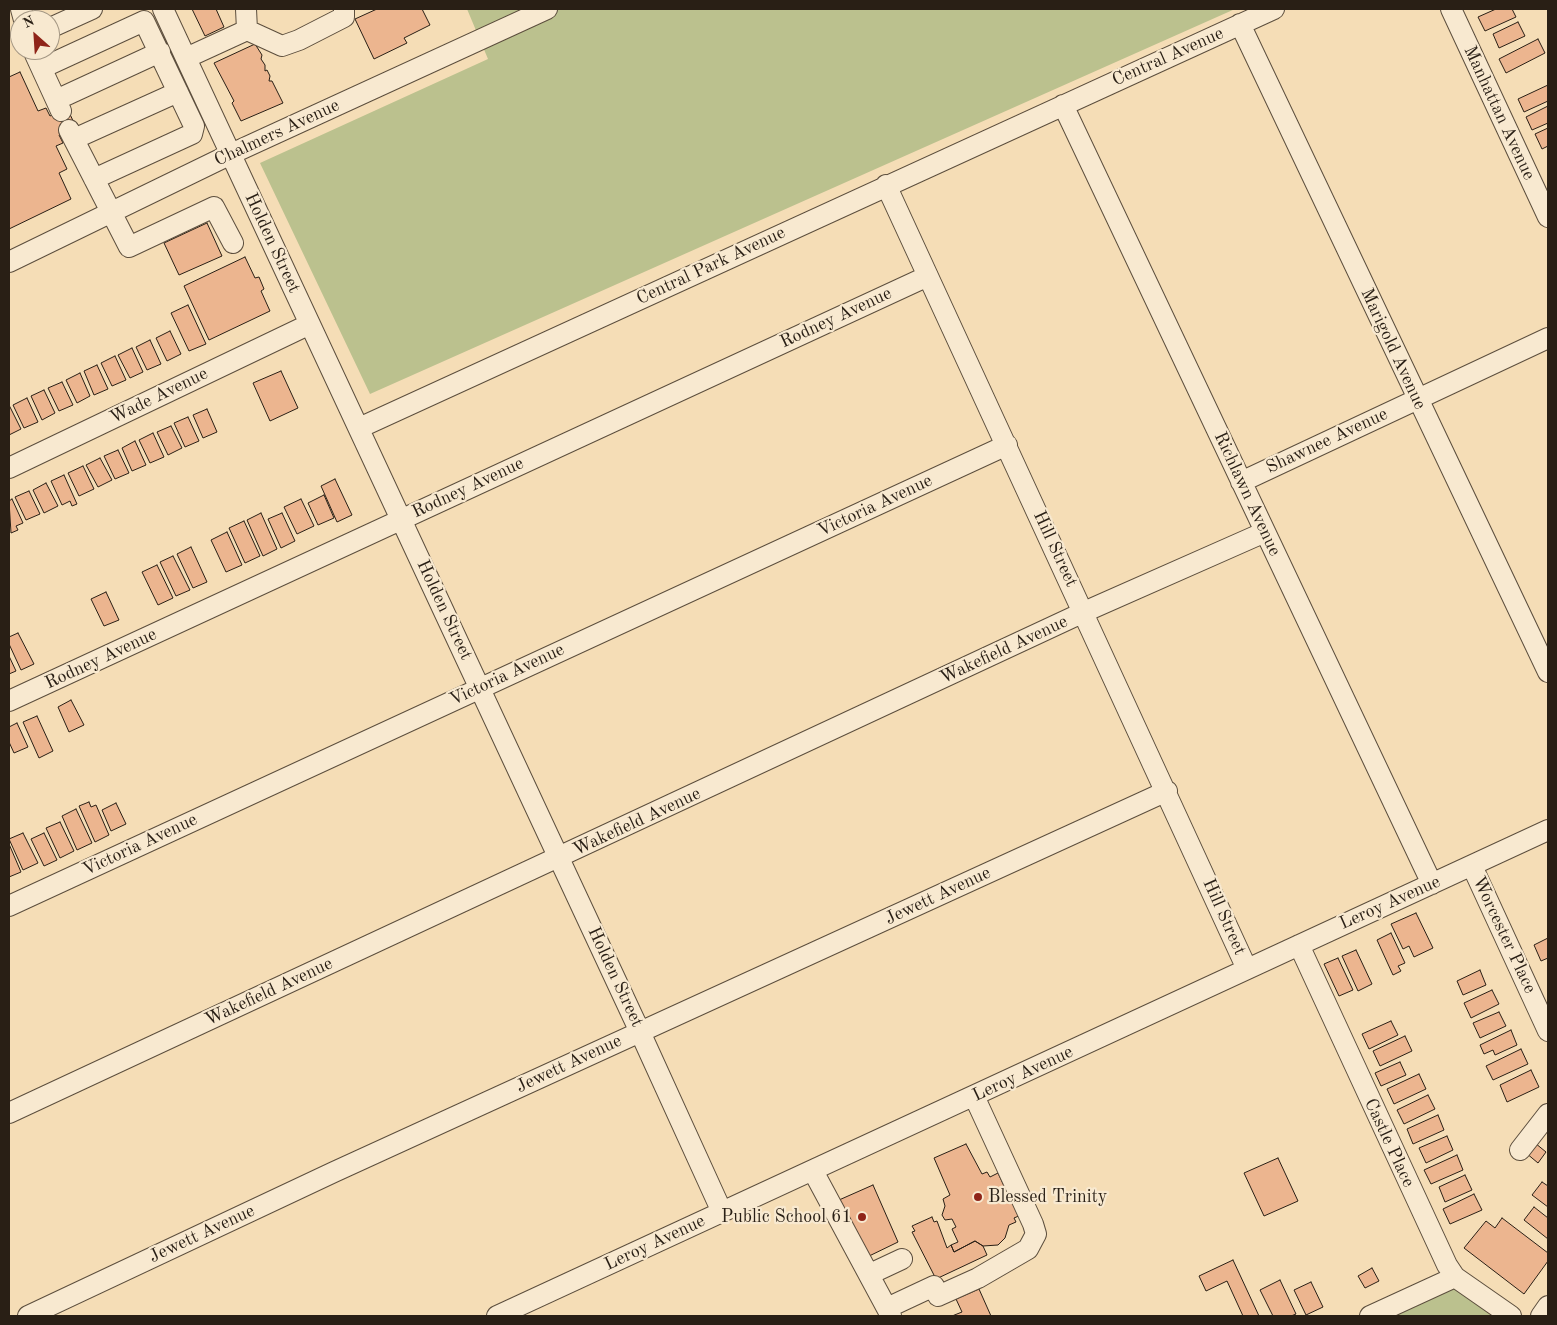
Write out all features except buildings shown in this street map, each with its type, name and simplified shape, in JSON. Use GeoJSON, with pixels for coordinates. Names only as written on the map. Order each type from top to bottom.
{"type":"FeatureCollection","features":[{"type":"Feature","properties":{"kind":"street"},"geometry":{"type":"LineString","coordinates":[[60,23],[92,9]]}},
{"type":"Feature","properties":{"kind":"street","name":"Holden Street"},"geometry":{"type":"LineString","coordinates":[[163,9],[722,1212]]}},
{"type":"Feature","properties":{"kind":"street"},"geometry":{"type":"LineString","coordinates":[[246,9],[247,30]]}},
{"type":"Feature","properties":{"kind":"street"},"geometry":{"type":"LineString","coordinates":[[247,30],[282,46],[299,40],[344,17],[344,9]]}},
{"type":"Feature","properties":{"kind":"street","name":"Chalmers Avenue"},"geometry":{"type":"LineString","coordinates":[[9,262],[231,154],[546,9]]}},
{"type":"Feature","properties":{"kind":"street","name":"Central Avenue"},"geometry":{"type":"LineString","coordinates":[[1063,104],[1274,9]]}},
{"type":"Feature","properties":{"kind":"street","name":"Manhattan Avenue"},"geometry":{"type":"LineString","coordinates":[[1450,9],[1548,218]]}},
{"type":"Feature","properties":{"kind":"street"},"geometry":{"type":"LineString","coordinates":[[42,68],[142,15],[160,52],[194,126],[192,134],[94,179]]}},
{"type":"Feature","properties":{"kind":"street","name":"Marigold Avenue"},"geometry":{"type":"LineString","coordinates":[[1240,24],[1416,399],[1548,672]]}},
{"type":"Feature","properties":{"kind":"street"},"geometry":{"type":"LineString","coordinates":[[232,243],[214,207],[129,246],[72,135],[175,86],[189,65],[247,30]]}},
{"type":"Feature","properties":{"kind":"street"},"geometry":{"type":"LineString","coordinates":[[38,60],[58,105],[160,52]]}},
{"type":"Feature","properties":{"kind":"street","name":"Central Park Avenue"},"geometry":{"type":"LineString","coordinates":[[359,428],[1063,104]]}},
{"type":"Feature","properties":{"kind":"street","name":"Richlawn Avenue"},"geometry":{"type":"LineString","coordinates":[[1063,104],[1432,884]]}},
{"type":"Feature","properties":{"kind":"street","name":"Hill Street"},"geometry":{"type":"LineString","coordinates":[[886,185],[1167,791],[1247,969]]}},
{"type":"Feature","properties":{"kind":"street","name":"Rodney Avenue"},"geometry":{"type":"LineString","coordinates":[[9,701],[928,276]]}},
{"type":"Feature","properties":{"kind":"street","name":"Wade Avenue"},"geometry":{"type":"LineString","coordinates":[[9,468],[310,324]]}},
{"type":"Feature","properties":{"kind":"street","name":"Shawnee Avenue"},"geometry":{"type":"LineString","coordinates":[[1241,482],[1548,338]]}},
{"type":"Feature","properties":{"kind":"street","name":"Victoria Avenue"},"geometry":{"type":"LineString","coordinates":[[9,906],[1006,445]]}},
{"type":"Feature","properties":{"kind":"street","name":"Wakefield Avenue"},"geometry":{"type":"LineString","coordinates":[[9,1113],[1084,612],[1265,532]]}},
{"type":"Feature","properties":{"kind":"street","name":"Jewett Avenue"},"geometry":{"type":"LineString","coordinates":[[28,1316],[334,1172],[1167,791]]}},
{"type":"Feature","properties":{"kind":"street","name":"Leroy Avenue"},"geometry":{"type":"LineString","coordinates":[[496,1316],[1548,830]]}},
{"type":"Feature","properties":{"kind":"street","name":"Worcester Place"},"geometry":{"type":"LineString","coordinates":[[1472,866],[1548,1031]]}},
{"type":"Feature","properties":{"kind":"street","name":"Castle Place"},"geometry":{"type":"LineString","coordinates":[[1298,945],[1434,1241],[1456,1277],[1511,1316]]}},
{"type":"Feature","properties":{"kind":"street"},"geometry":{"type":"LineString","coordinates":[[813,1170],[842,1228],[870,1274],[889,1312],[934,1286],[938,1296],[978,1278],[1028,1248],[1036,1234],[974,1096]]}},
{"type":"Feature","properties":{"kind":"street"},"geometry":{"type":"LineString","coordinates":[[1520,1150],[1548,1114]]}},
{"type":"Feature","properties":{"kind":"street"},"geometry":{"type":"LineString","coordinates":[[870,1274],[902,1259]]}},
{"type":"Feature","properties":{"kind":"street"},"geometry":{"type":"LineString","coordinates":[[1370,1316],[1456,1277]]}},
{"type":"Feature","properties":{"kind":"street"},"geometry":{"type":"LineString","coordinates":[[1541,1316],[1548,1306]]}},
{"type":"Feature","properties":{"kind":"green space"},"geometry":{"type":"Polygon","coordinates":[[[467,9],[1235,9],[370,394],[260,163],[488,59],[467,9]]]}},
{"type":"Feature","properties":{"kind":"green space"},"geometry":{"type":"Polygon","coordinates":[[[1453,1289],[1459,1289],[1497,1316],[1392,1316],[1453,1289]]]}},
{"type":"Feature","properties":{"kind":"place","name":"Blessed Trinity"},"geometry":{"type":"Point","coordinates":[978,1197]}},
{"type":"Feature","properties":{"kind":"place","name":"Public School 61"},"geometry":{"type":"Point","coordinates":[862,1217]}}]}
